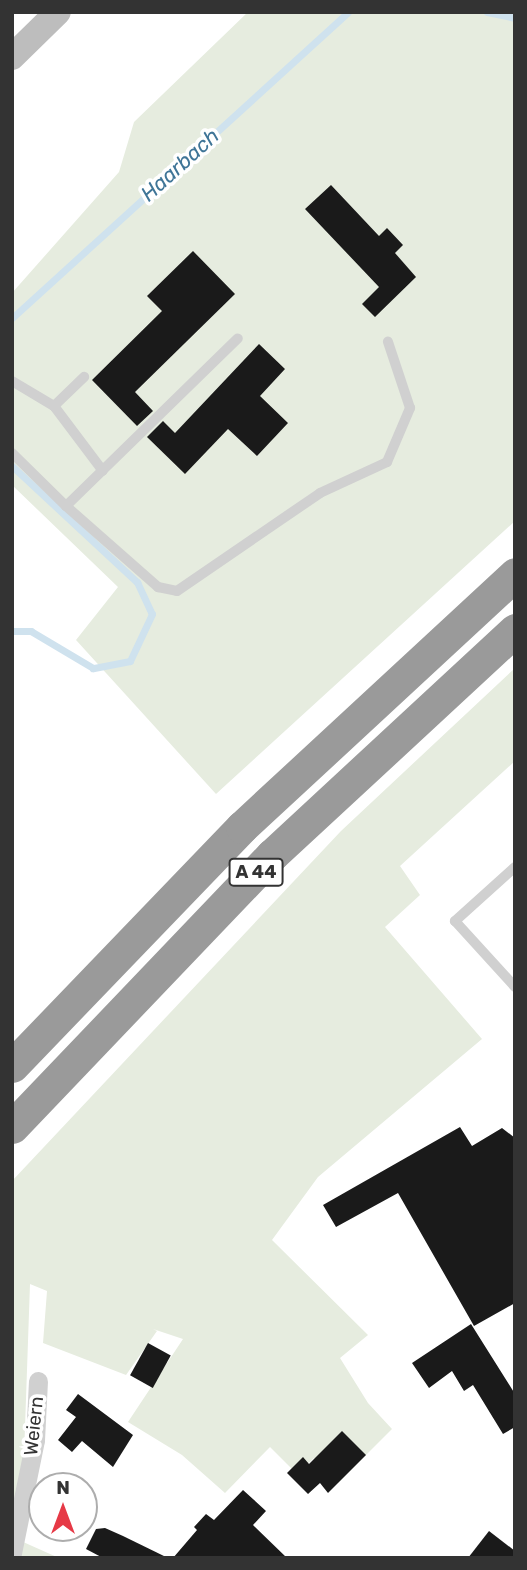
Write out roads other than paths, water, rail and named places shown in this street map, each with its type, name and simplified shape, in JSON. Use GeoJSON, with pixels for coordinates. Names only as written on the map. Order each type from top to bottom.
{"type":"FeatureCollection","features":[{"type":"Feature","properties":{"kind":"highway","name":"A 44"},"geometry":{"type":"LineString","coordinates":[[12,1066],[243,827],[515,574]]}},
{"type":"Feature","properties":{"kind":"highway","name":"A 44"},"geometry":{"type":"LineString","coordinates":[[12,1127],[272,855],[515,630]]}},
{"type":"Feature","properties":{"kind":"main road"},"geometry":{"type":"LineString","coordinates":[[12,57],[58,12]]}},
{"type":"Feature","properties":{"kind":"street","name":"Weiern"},"geometry":{"type":"LineString","coordinates":[[12,1553],[35,1440],[38,1381]]}},
{"type":"Feature","properties":{"kind":"lane"},"geometry":{"type":"LineString","coordinates":[[66,506],[237,338]]}},
{"type":"Feature","properties":{"kind":"lane"},"geometry":{"type":"LineString","coordinates":[[12,453],[66,506],[158,587],[177,591],[320,493],[387,462],[410,408],[388,342]]}},
{"type":"Feature","properties":{"kind":"lane"},"geometry":{"type":"LineString","coordinates":[[54,407],[84,377]]}},
{"type":"Feature","properties":{"kind":"lane"},"geometry":{"type":"LineString","coordinates":[[12,381],[54,407],[103,471]]}},
{"type":"Feature","properties":{"kind":"lane"},"geometry":{"type":"LineString","coordinates":[[515,867],[455,921],[515,987]]}},
{"type":"Feature","properties":{"kind":"waterway","name":"Haarbach"},"geometry":{"type":"LineString","coordinates":[[12,318],[348,12]]}},
{"type":"Feature","properties":{"kind":"waterway","name":"Haarbach"},"geometry":{"type":"LineString","coordinates":[[487,12],[515,18]]}},
{"type":"Feature","properties":{"kind":"waterway","name":"Haarbach"},"geometry":{"type":"LineString","coordinates":[[12,466],[137,582],[152,614],[130,661],[93,668],[31,631],[12,631]]}}]}
